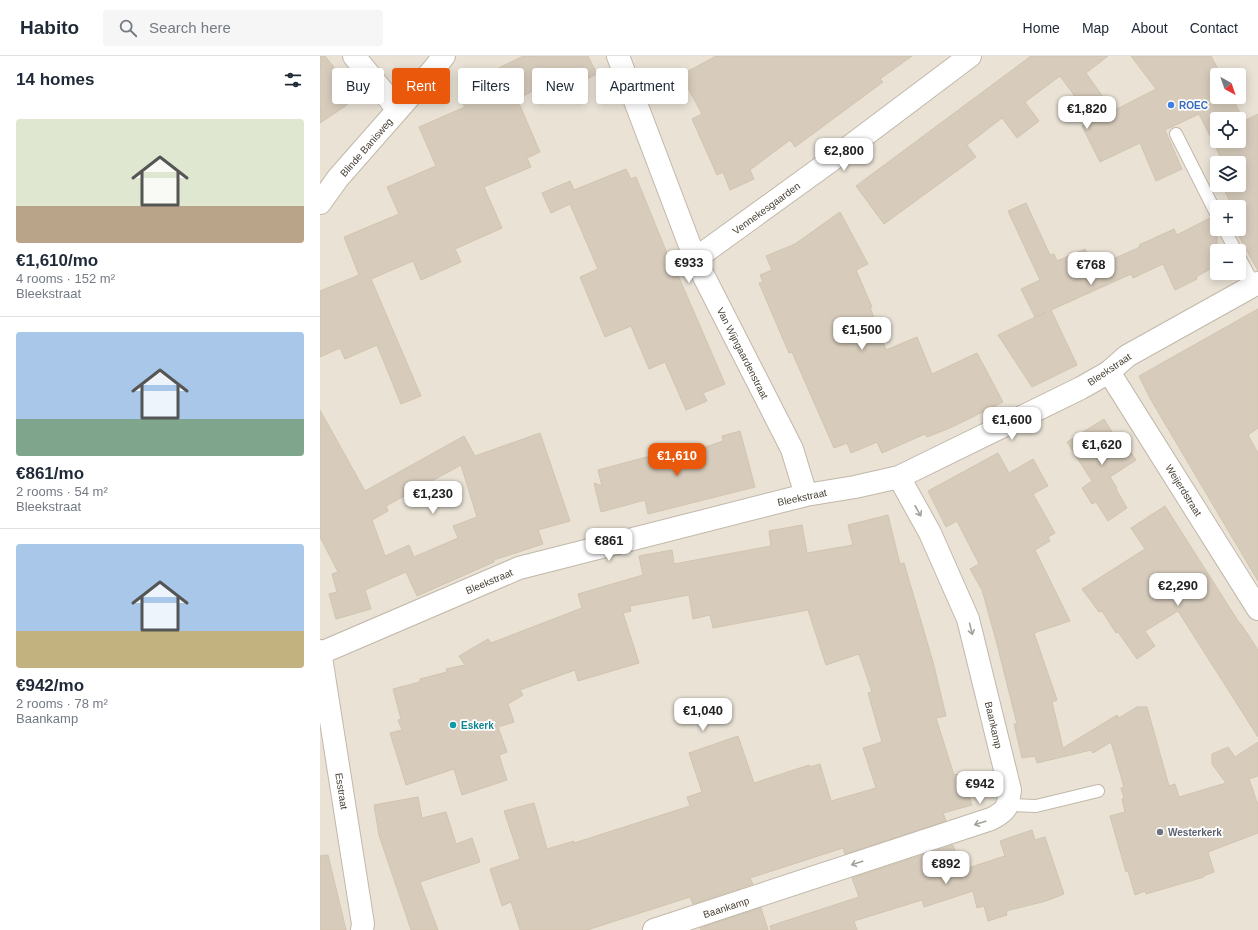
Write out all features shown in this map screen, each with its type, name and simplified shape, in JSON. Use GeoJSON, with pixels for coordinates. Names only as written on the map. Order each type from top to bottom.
{"type":"FeatureCollection","features":[{"type":"Feature","properties":{"kind":"street"},"geometry":{"type":"LineString","coordinates":[[354,56],[398,110]]}},
{"type":"Feature","properties":{"kind":"street","name":"Blinde Banisweg"},"geometry":{"type":"LineString","coordinates":[[320,203],[338,178],[444,56]]}},
{"type":"Feature","properties":{"kind":"street","name":"Van Wijngaardenstraat"},"geometry":{"type":"LineString","coordinates":[[618,56],[696,259],[792,448],[806,495]]}},
{"type":"Feature","properties":{"kind":"street","name":"Vennekesgaarden"},"geometry":{"type":"LineString","coordinates":[[696,259],[970,56]]}},
{"type":"Feature","properties":{"kind":"street","name":"Bleekstraat"},"geometry":{"type":"LineString","coordinates":[[320,652],[519,568],[806,495],[855,487],[899,477],[1081,388],[1109,372],[1127,356],[1256,284]]}},
{"type":"Feature","properties":{"kind":"street","name":"Weijerdstraat"},"geometry":{"type":"LineString","coordinates":[[1109,372],[1258,609]]}},
{"type":"Feature","properties":{"kind":"street","name":"Baankamp"},"geometry":{"type":"LineString","coordinates":[[654,930],[991,819],[1002,814],[1008,805],[1010,790],[968,619],[930,533],[899,477]]}},
{"type":"Feature","properties":{"kind":"street","name":"Esstraat"},"geometry":{"type":"LineString","coordinates":[[320,652],[363,924],[362,930]]}},
{"type":"Feature","properties":{"kind":"lane"},"geometry":{"type":"LineString","coordinates":[[1176,134],[1210,201]]}},
{"type":"Feature","properties":{"kind":"lane"},"geometry":{"type":"LineString","coordinates":[[1246,268],[1256,284]]}},
{"type":"Feature","properties":{"kind":"lane"},"geometry":{"type":"LineString","coordinates":[[1008,805],[1036,806],[1098,791]]}},
{"type":"Feature","properties":{"kind":"shaded area"},"geometry":{"type":"Polygon","coordinates":[[[320,56],[1258,56],[1258,930],[320,930],[320,56]]]}},
{"type":"Feature","properties":{"kind":"building"},"geometry":{"type":"Polygon","coordinates":[[[320,56],[325,56],[335,68],[332,68],[332,104],[347,105],[320,123],[320,56]]]}},
{"type":"Feature","properties":{"kind":"building"},"geometry":{"type":"Polygon","coordinates":[[[523,56],[588,56],[596,74],[588,78],[588,68],[532,68],[532,92],[524,96],[524,68],[499,68],[523,56]]]}},
{"type":"Feature","properties":{"kind":"building"},"geometry":{"type":"Polygon","coordinates":[[[716,56],[912,56],[880,79],[883,82],[795,147],[790,140],[750,170],[754,179],[730,190],[723,172],[717,175],[692,119],[702,114],[688,88],[688,71],[716,56]]]}},
{"type":"Feature","properties":{"kind":"building"},"geometry":{"type":"Polygon","coordinates":[[[1031,56],[1108,56],[1086,73],[1113,111],[1156,89],[1131,56],[1211,56],[1217,68],[1210,68],[1210,104],[1236,104],[1240,112],[1210,112],[1210,136],[1199,114],[1165,130],[1182,169],[1156,181],[1140,143],[1100,162],[1082,126],[1093,121],[1060,76],[1025,102],[1039,121],[1017,138],[1002,118],[967,145],[976,157],[884,224],[856,186],[1031,56]]]}},
{"type":"Feature","properties":{"kind":"building"},"geometry":{"type":"Polygon","coordinates":[[[463,104],[519,104],[540,152],[527,158],[531,167],[484,187],[502,228],[455,249],[461,262],[421,280],[413,261],[371,279],[421,396],[401,404],[377,345],[345,359],[340,348],[320,357],[320,291],[359,275],[344,237],[399,214],[387,187],[436,166],[419,127],[465,107],[463,104]]]}},
{"type":"Feature","properties":{"kind":"building"},"geometry":{"type":"Polygon","coordinates":[[[1258,114],[1258,271],[1246,249],[1246,244],[1243,244],[1239,236],[1246,236],[1246,200],[1229,200],[1225,192],[1246,192],[1246,156],[1220,156],[1216,148],[1246,148],[1246,120],[1258,114]]]}},
{"type":"Feature","properties":{"kind":"building"},"geometry":{"type":"Polygon","coordinates":[[[626,169],[631,179],[636,177],[673,268],[675,268],[725,384],[703,393],[707,401],[686,410],[665,362],[649,369],[631,326],[605,337],[580,277],[598,269],[570,204],[551,213],[542,193],[570,181],[574,190],[626,169]]]}},
{"type":"Feature","properties":{"kind":"building"},"geometry":{"type":"Polygon","coordinates":[[[1026,203],[1050,255],[1054,254],[1057,261],[1085,249],[1087,253],[1089,252],[1095,267],[1140,247],[1139,245],[1174,229],[1177,235],[1210,218],[1210,236],[1217,236],[1217,244],[1210,244],[1210,269],[1196,277],[1197,279],[1175,290],[1163,264],[1133,278],[1131,274],[1051,310],[1077,365],[1032,387],[998,335],[1046,312],[1035,317],[1021,289],[1040,280],[1008,211],[1026,203]]]}},
{"type":"Feature","properties":{"kind":"building"},"geometry":{"type":"Polygon","coordinates":[[[840,212],[868,264],[856,270],[872,307],[870,307],[886,350],[917,337],[932,374],[977,353],[1003,402],[950,428],[927,437],[925,434],[882,453],[877,442],[851,453],[847,443],[834,448],[792,352],[789,353],[759,283],[763,282],[760,275],[772,270],[766,256],[795,244],[840,212]]]}},
{"type":"Feature","properties":{"kind":"building"},"geometry":{"type":"Polygon","coordinates":[[[1258,309],[1258,428],[1248,435],[1258,453],[1258,581],[1151,400],[1139,376],[1258,309]]]}},
{"type":"Feature","properties":{"kind":"building"},"geometry":{"type":"Polygon","coordinates":[[[320,410],[365,491],[464,436],[475,456],[540,433],[570,521],[538,530],[543,544],[494,560],[494,562],[417,596],[406,572],[365,590],[371,609],[336,619],[329,594],[337,592],[332,574],[338,572],[320,537],[320,410]],[[461,465],[386,506],[388,511],[372,520],[385,556],[409,545],[414,557],[458,538],[453,526],[477,517],[461,465]]]}},
{"type":"Feature","properties":{"kind":"building"},"geometry":{"type":"Polygon","coordinates":[[[1104,419],[1117,440],[1121,438],[1136,460],[1110,477],[1127,508],[1108,521],[1096,502],[1092,504],[1082,488],[1092,481],[1067,442],[1104,419]]]}},
{"type":"Feature","properties":{"kind":"building"},"geometry":{"type":"Polygon","coordinates":[[[740,431],[755,487],[648,514],[645,500],[601,512],[594,483],[602,486],[598,470],[669,451],[671,459],[723,441],[722,436],[740,431]]]}},
{"type":"Feature","properties":{"kind":"building"},"geometry":{"type":"Polygon","coordinates":[[[998,453],[1009,473],[1033,459],[1048,486],[1033,494],[1055,533],[1048,537],[1050,541],[1035,550],[1070,621],[1034,633],[1057,700],[1052,702],[1063,748],[1117,715],[1119,718],[1137,707],[1147,707],[1169,786],[1175,784],[1179,797],[1226,783],[1212,764],[1212,754],[1228,747],[1235,757],[1258,742],[1258,776],[1249,779],[1258,805],[1258,833],[1208,852],[1214,872],[1203,876],[1204,877],[1146,894],[1145,891],[1135,895],[1128,871],[1126,872],[1110,816],[1125,812],[1122,799],[1124,798],[1121,788],[1124,787],[1111,742],[1093,753],[1091,750],[1037,763],[1035,756],[1022,758],[1014,724],[1017,724],[996,640],[982,590],[970,569],[979,564],[957,521],[946,527],[928,491],[998,453]]]}},
{"type":"Feature","properties":{"kind":"building"},"geometry":{"type":"Polygon","coordinates":[[[1165,506],[1258,650],[1258,737],[1178,611],[1145,631],[1155,646],[1137,659],[1118,632],[1116,633],[1102,611],[1099,612],[1082,589],[1145,549],[1131,528],[1165,506]]]}},
{"type":"Feature","properties":{"kind":"building"},"geometry":{"type":"Polygon","coordinates":[[[888,515],[900,564],[904,563],[933,662],[946,716],[936,718],[954,775],[962,773],[972,805],[943,813],[946,821],[845,854],[843,848],[750,878],[753,884],[693,904],[690,897],[587,930],[520,930],[511,902],[502,906],[490,869],[520,859],[504,811],[534,803],[547,849],[574,841],[574,843],[690,806],[687,797],[702,792],[689,753],[738,736],[754,783],[809,765],[810,767],[820,764],[831,801],[876,788],[863,748],[882,742],[868,693],[872,692],[859,654],[826,665],[808,610],[713,628],[710,615],[693,619],[689,595],[630,606],[631,611],[623,613],[639,663],[578,681],[575,670],[520,690],[523,695],[508,704],[514,722],[498,727],[507,752],[499,755],[507,780],[462,795],[454,769],[406,785],[390,733],[402,730],[398,720],[401,719],[393,689],[420,682],[420,679],[447,672],[446,669],[465,665],[459,656],[488,639],[491,643],[582,608],[578,594],[643,575],[639,556],[672,550],[674,564],[771,546],[769,531],[802,525],[807,553],[853,545],[848,525],[888,515]]]}},
{"type":"Feature","properties":{"kind":"building"},"geometry":{"type":"Polygon","coordinates":[[[418,797],[422,818],[446,812],[456,844],[472,838],[480,862],[420,882],[438,930],[411,930],[379,835],[374,805],[418,797]]]}},
{"type":"Feature","properties":{"kind":"building"},"geometry":{"type":"Polygon","coordinates":[[[1032,830],[1035,840],[1045,837],[1064,894],[1046,901],[1006,911],[1007,915],[988,921],[984,906],[977,908],[973,891],[924,907],[922,900],[854,921],[857,930],[771,930],[770,926],[859,897],[852,878],[953,845],[962,870],[1005,856],[1000,841],[1032,830]]]}},
{"type":"Feature","properties":{"kind":"building"},"geometry":{"type":"Polygon","coordinates":[[[328,855],[346,930],[320,930],[320,856],[328,855]]]}},
{"type":"Feature","properties":{"kind":"building"},"geometry":{"type":"Polygon","coordinates":[[[761,908],[768,930],[701,930],[700,928],[761,908]]]}},
{"type":"Feature","properties":{"kind":"place","name":"ROEC"},"geometry":{"type":"Point","coordinates":[1171,105]}},
{"type":"Feature","properties":{"kind":"place","name":"Eskerk"},"geometry":{"type":"Point","coordinates":[453,725]}},
{"type":"Feature","properties":{"kind":"place","name":"Westerkerk"},"geometry":{"type":"Point","coordinates":[1160,832]}}]}
